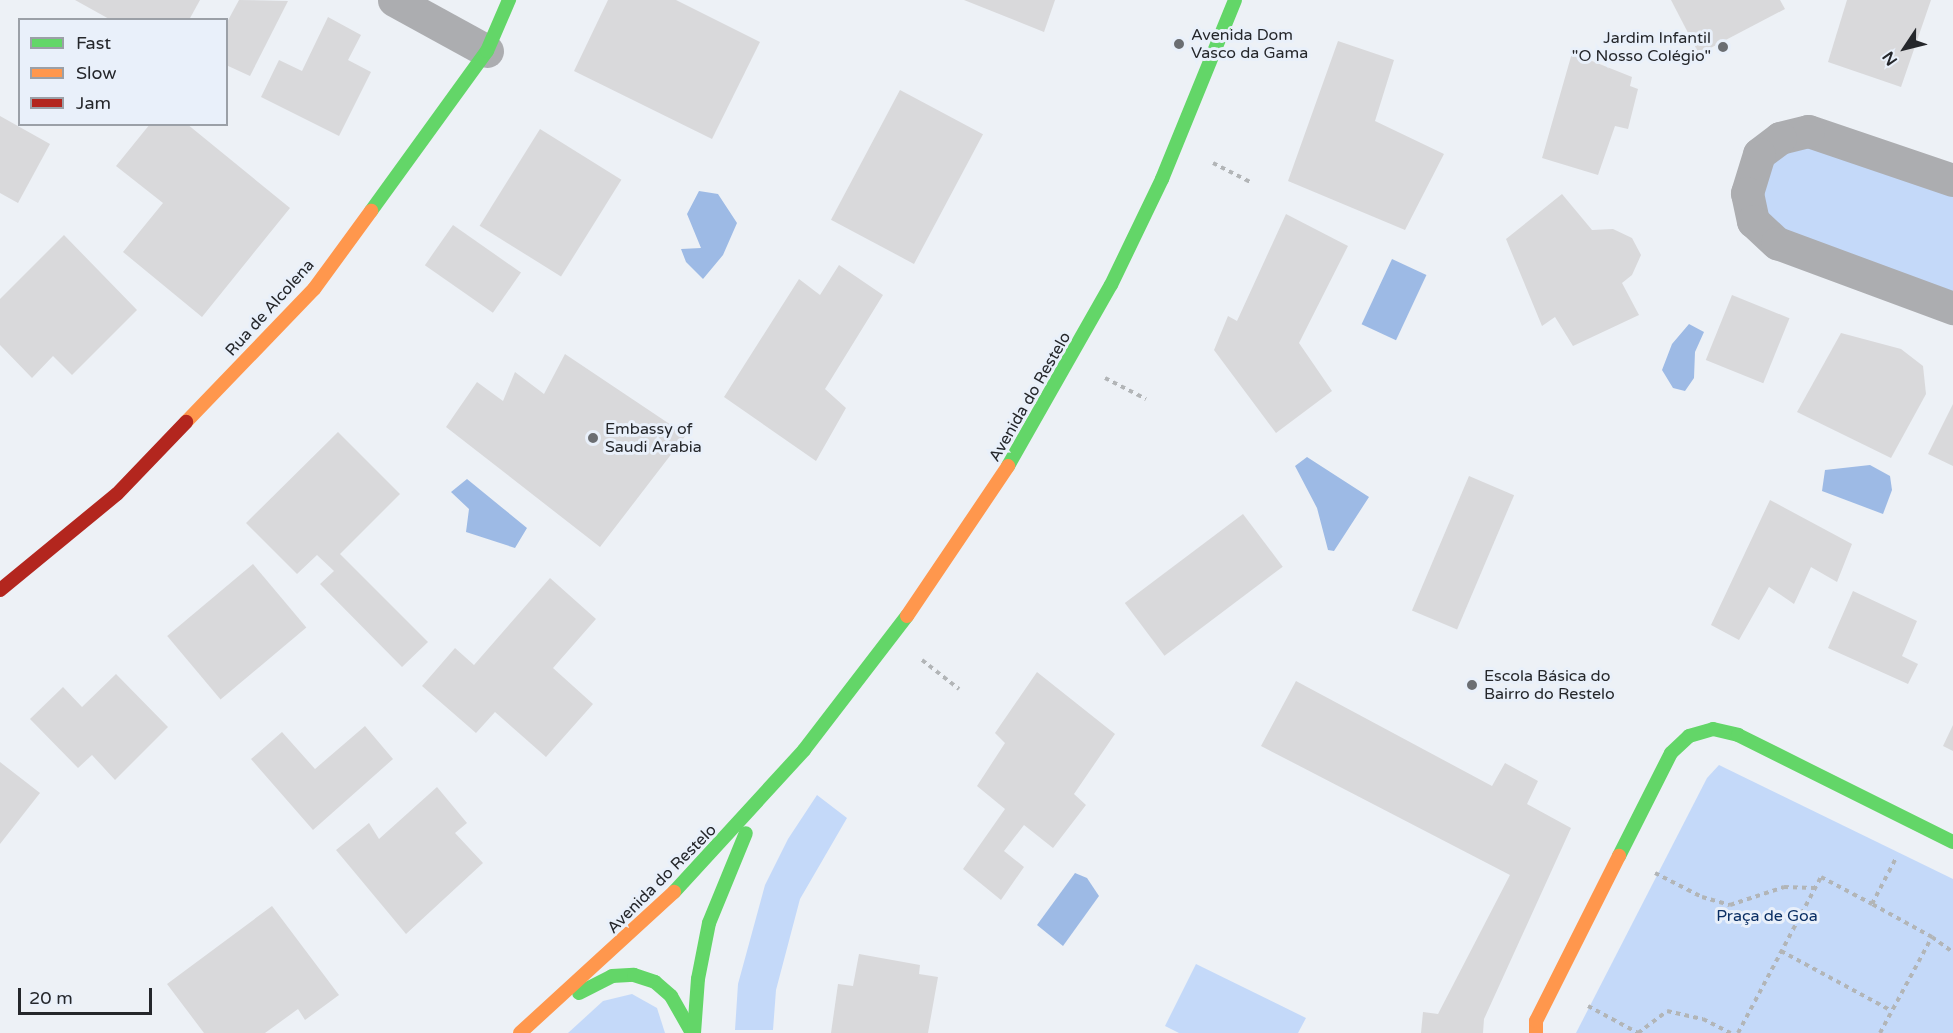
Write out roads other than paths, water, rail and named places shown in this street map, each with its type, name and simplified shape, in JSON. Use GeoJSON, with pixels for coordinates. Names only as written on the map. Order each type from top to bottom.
{"type":"FeatureCollection","features":[{"type":"Feature","properties":{"kind":"street"},"geometry":{"type":"LineString","coordinates":[[394,0],[487,51]]}},
{"type":"Feature","properties":{"kind":"street","name":"Rua de Alcolena"},"geometry":{"type":"LineString","coordinates":[[0,590],[117,494],[314,289],[487,51],[509,0]]}},
{"type":"Feature","properties":{"kind":"street","name":"Avenida do Restelo"},"geometry":{"type":"LineString","coordinates":[[693,1033],[700,968],[709,923],[728,869],[753,818],[931,585],[1056,388],[1162,179],[1234,0]]}},
{"type":"Feature","properties":{"kind":"street"},"geometry":{"type":"LineString","coordinates":[[1953,180],[1808,132],[1780,138],[1759,154],[1747,193],[1753,221],[1777,243],[1953,308]]}},
{"type":"Feature","properties":{"kind":"street"},"geometry":{"type":"LineString","coordinates":[[1536,1033],[1536,1021],[1671,753],[1689,736],[1713,729],[1738,735],[1953,842]]}},
{"type":"Feature","properties":{"kind":"street","name":"Avenida do Restelo"},"geometry":{"type":"LineString","coordinates":[[520,1033],[555,1004],[682,884],[787,771]]}},
{"type":"Feature","properties":{"kind":"street","name":"Avenida do Restelo"},"geometry":{"type":"LineString","coordinates":[[555,1004],[612,976],[634,975],[655,982],[671,996],[693,1033]]}},
{"type":"Feature","properties":{"kind":"place","name":"Avenida Dom Vasco da Gama"},"geometry":{"type":"Point","coordinates":[1179,44]}},
{"type":"Feature","properties":{"kind":"place","name":"Jardim Infantil \"O Nosso Colégio\""},"geometry":{"type":"Point","coordinates":[1723,47]}},
{"type":"Feature","properties":{"kind":"place","name":"Embassy of Saudi Arabia"},"geometry":{"type":"Point","coordinates":[593,438]}},
{"type":"Feature","properties":{"kind":"place","name":"Escola Básica do Bairro do Restelo"},"geometry":{"type":"Point","coordinates":[1472,685]}},
{"type":"Feature","properties":{"kind":"park label","name":"Praça de Goa"},"geometry":{"type":"Point","coordinates":[1767,916]}}]}
